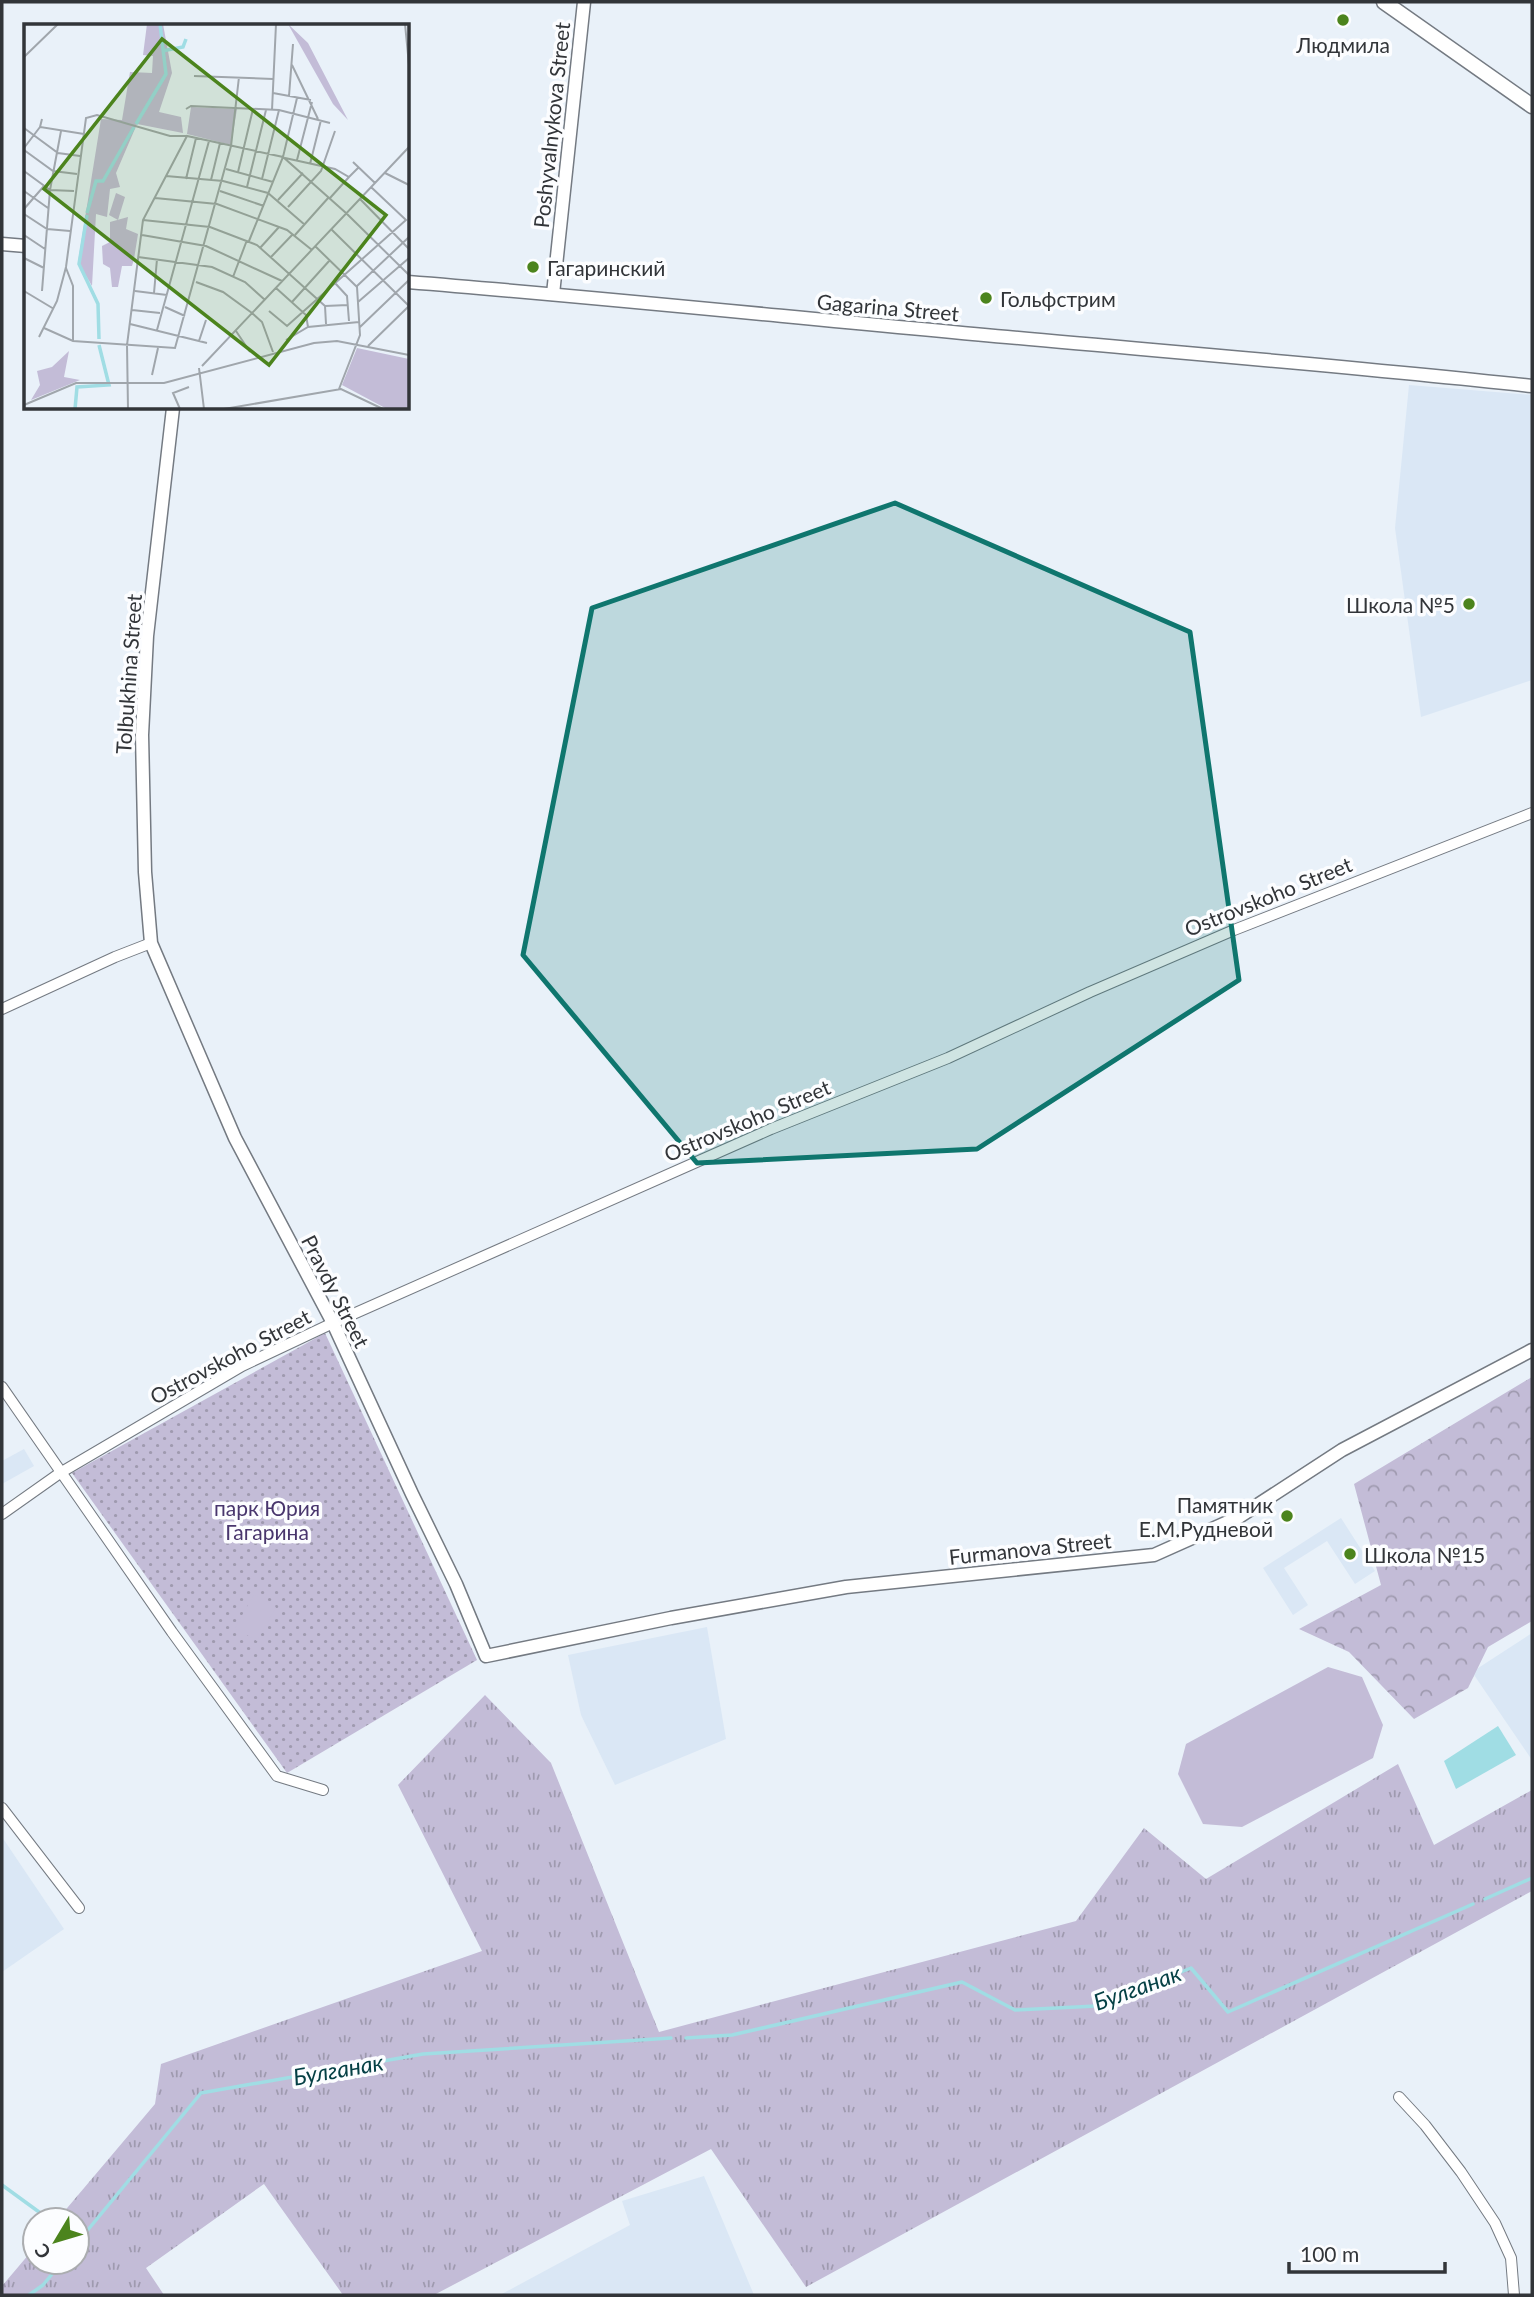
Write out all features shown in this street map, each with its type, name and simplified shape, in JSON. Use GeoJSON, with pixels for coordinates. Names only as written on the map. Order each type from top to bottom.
{"type":"FeatureCollection","features":[{"type":"Feature","properties":{"kind":"main road","name":"Poshyvalnykova Street"},"geometry":{"type":"LineString","coordinates":[[553,293],[583,2]]}},
{"type":"Feature","properties":{"kind":"main road"},"geometry":{"type":"LineString","coordinates":[[1384,2],[1532,106]]}},
{"type":"Feature","properties":{"kind":"main road"},"geometry":{"type":"LineString","coordinates":[[2,244],[24,246]]}},
{"type":"Feature","properties":{"kind":"main road","name":"Gagarina Street"},"geometry":{"type":"LineString","coordinates":[[410,282],[553,293],[1532,386]]}},
{"type":"Feature","properties":{"kind":"main road","name":"Tolbukhina Street"},"geometry":{"type":"LineString","coordinates":[[151,943],[145,872],[142,734],[147,636],[173,410]]}},
{"type":"Feature","properties":{"kind":"main road","name":"Pravdy Street"},"geometry":{"type":"LineString","coordinates":[[151,943],[235,1138],[333,1323],[456,1584],[486,1656]]}},
{"type":"Feature","properties":{"kind":"main road","name":"Furmanova Street"},"geometry":{"type":"LineString","coordinates":[[486,1656],[671,1618],[846,1587],[1154,1555],[1239,1517],[1342,1450],[1532,1350]]}},
{"type":"Feature","properties":{"kind":"street","name":"Ostrovskoho Street"},"geometry":{"type":"LineString","coordinates":[[2,1514],[61,1473],[242,1366],[333,1323],[771,1129],[948,1058],[1090,992],[1234,930],[1532,813]]}},
{"type":"Feature","properties":{"kind":"street"},"geometry":{"type":"LineString","coordinates":[[2,1009],[114,957],[151,943]]}},
{"type":"Feature","properties":{"kind":"street"},"geometry":{"type":"LineString","coordinates":[[2,1387],[277,1776],[323,1790]]}},
{"type":"Feature","properties":{"kind":"street"},"geometry":{"type":"LineString","coordinates":[[2,1808],[79,1908]]}},
{"type":"Feature","properties":{"kind":"street"},"geometry":{"type":"LineString","coordinates":[[1399,2096],[1461,2172],[1495,2223],[1511,2258],[1514,2295]]}},
{"type":"Feature","properties":{"kind":"highlighted area"},"geometry":{"type":"Polygon","coordinates":[[[895,503],[1190,632],[1239,980],[977,1149],[697,1163],[523,955],[592,608],[895,503]]]}},
{"type":"Feature","properties":{"kind":"shaded area","name":"Школа №5"},"geometry":{"type":"Polygon","coordinates":[[[1409,385],[1532,395],[1532,680],[1421,717],[1395,528],[1409,385]]]}},
{"type":"Feature","properties":{"kind":"shaded area"},"geometry":{"type":"Polygon","coordinates":[[[24,1449],[34,1466],[2,1484],[2,1461],[24,1449]]]}},
{"type":"Feature","properties":{"kind":"shaded area","name":"Школа №15"},"geometry":{"type":"Polygon","coordinates":[[[1341,1518],[1375,1571],[1355,1584],[1327,1541],[1284,1568],[1308,1605],[1293,1615],[1263,1568],[1341,1518]]]}},
{"type":"Feature","properties":{"kind":"shaded area"},"geometry":{"type":"Polygon","coordinates":[[[707,1627],[726,1739],[615,1785],[581,1715],[568,1655],[707,1627]]]}},
{"type":"Feature","properties":{"kind":"shaded area"},"geometry":{"type":"Polygon","coordinates":[[[1532,1633],[1532,1760],[1472,1672],[1532,1633]]]}},
{"type":"Feature","properties":{"kind":"shaded area"},"geometry":{"type":"Polygon","coordinates":[[[2,1837],[64,1929],[2,1972],[2,1837]]]}},
{"type":"Feature","properties":{"kind":"shaded area"},"geometry":{"type":"Polygon","coordinates":[[[704,2176],[754,2295],[500,2295],[630,2225],[622,2201],[704,2176]]]}},
{"type":"Feature","properties":{"kind":"green space","name":"парк Юрия Гагарина"},"geometry":{"type":"Polygon","coordinates":[[[325,1333],[477,1660],[287,1773],[72,1473],[325,1333]]]}},
{"type":"Feature","properties":{"kind":"green space"},"geometry":{"type":"Polygon","coordinates":[[[1532,1377],[1532,1621],[1488,1647],[1468,1688],[1414,1719],[1349,1652],[1299,1629],[1381,1585],[1354,1484],[1532,1377]]]}},
{"type":"Feature","properties":{"kind":"green space"},"geometry":{"type":"Polygon","coordinates":[[[254,1594],[276,1607],[257,1641],[235,1628],[254,1594]]]}},
{"type":"Feature","properties":{"kind":"green space"},"geometry":{"type":"Polygon","coordinates":[[[1328,1667],[1362,1677],[1383,1725],[1373,1758],[1242,1827],[1203,1824],[1178,1774],[1186,1744],[1328,1667]]]}},
{"type":"Feature","properties":{"kind":"green space"},"geometry":{"type":"Polygon","coordinates":[[[485,1695],[551,1763],[659,2032],[1076,1921],[1144,1828],[1206,1879],[1398,1764],[1434,1845],[1532,1790],[1532,1891],[806,2287],[711,2149],[434,2295],[343,2295],[264,2184],[146,2268],[164,2295],[2,2295],[2,2286],[21,2264],[21,2276],[91,2276],[91,2206],[69,2206],[155,2104],[161,2064],[482,1951],[398,1785],[485,1695]]]}},
{"type":"Feature","properties":{"kind":"water"},"geometry":{"type":"Polygon","coordinates":[[[1498,1726],[1516,1755],[1456,1789],[1444,1761],[1498,1726]]]}},
{"type":"Feature","properties":{"kind":"waterway","name":"Булганак"},"geometry":{"type":"LineString","coordinates":[[1485,1899],[1532,1878]]}},
{"type":"Feature","properties":{"kind":"waterway","name":"Булганак"},"geometry":{"type":"LineString","coordinates":[[686,2038],[732,2035],[962,1982],[1015,2010],[1096,2006],[1191,1968],[1228,2012],[1473,1904]]}},
{"type":"Feature","properties":{"kind":"waterway","name":"Булганак"},"geometry":{"type":"LineString","coordinates":[[91,2226],[201,2093],[423,2054],[671,2038]]}},
{"type":"Feature","properties":{"kind":"waterway"},"geometry":{"type":"LineString","coordinates":[[2,2185],[31,2206]]}},
{"type":"Feature","properties":{"kind":"waterway","name":"Булганак"},"geometry":{"type":"LineString","coordinates":[[29,2295],[50,2276]]}},
{"type":"Feature","properties":{"kind":"place","name":"Людмила"},"geometry":{"type":"Point","coordinates":[1343,20]}},
{"type":"Feature","properties":{"kind":"place","name":"Гагаринский"},"geometry":{"type":"Point","coordinates":[533,267]}},
{"type":"Feature","properties":{"kind":"place","name":"Гольфстрим"},"geometry":{"type":"Point","coordinates":[986,298]}},
{"type":"Feature","properties":{"kind":"place","name":"Школа №5"},"geometry":{"type":"Point","coordinates":[1469,604]}},
{"type":"Feature","properties":{"kind":"place","name":"Памятник Е.М.Рудневой"},"geometry":{"type":"Point","coordinates":[1287,1516]}},
{"type":"Feature","properties":{"kind":"place","name":"Школа №15"},"geometry":{"type":"Point","coordinates":[1350,1554]}}]}
